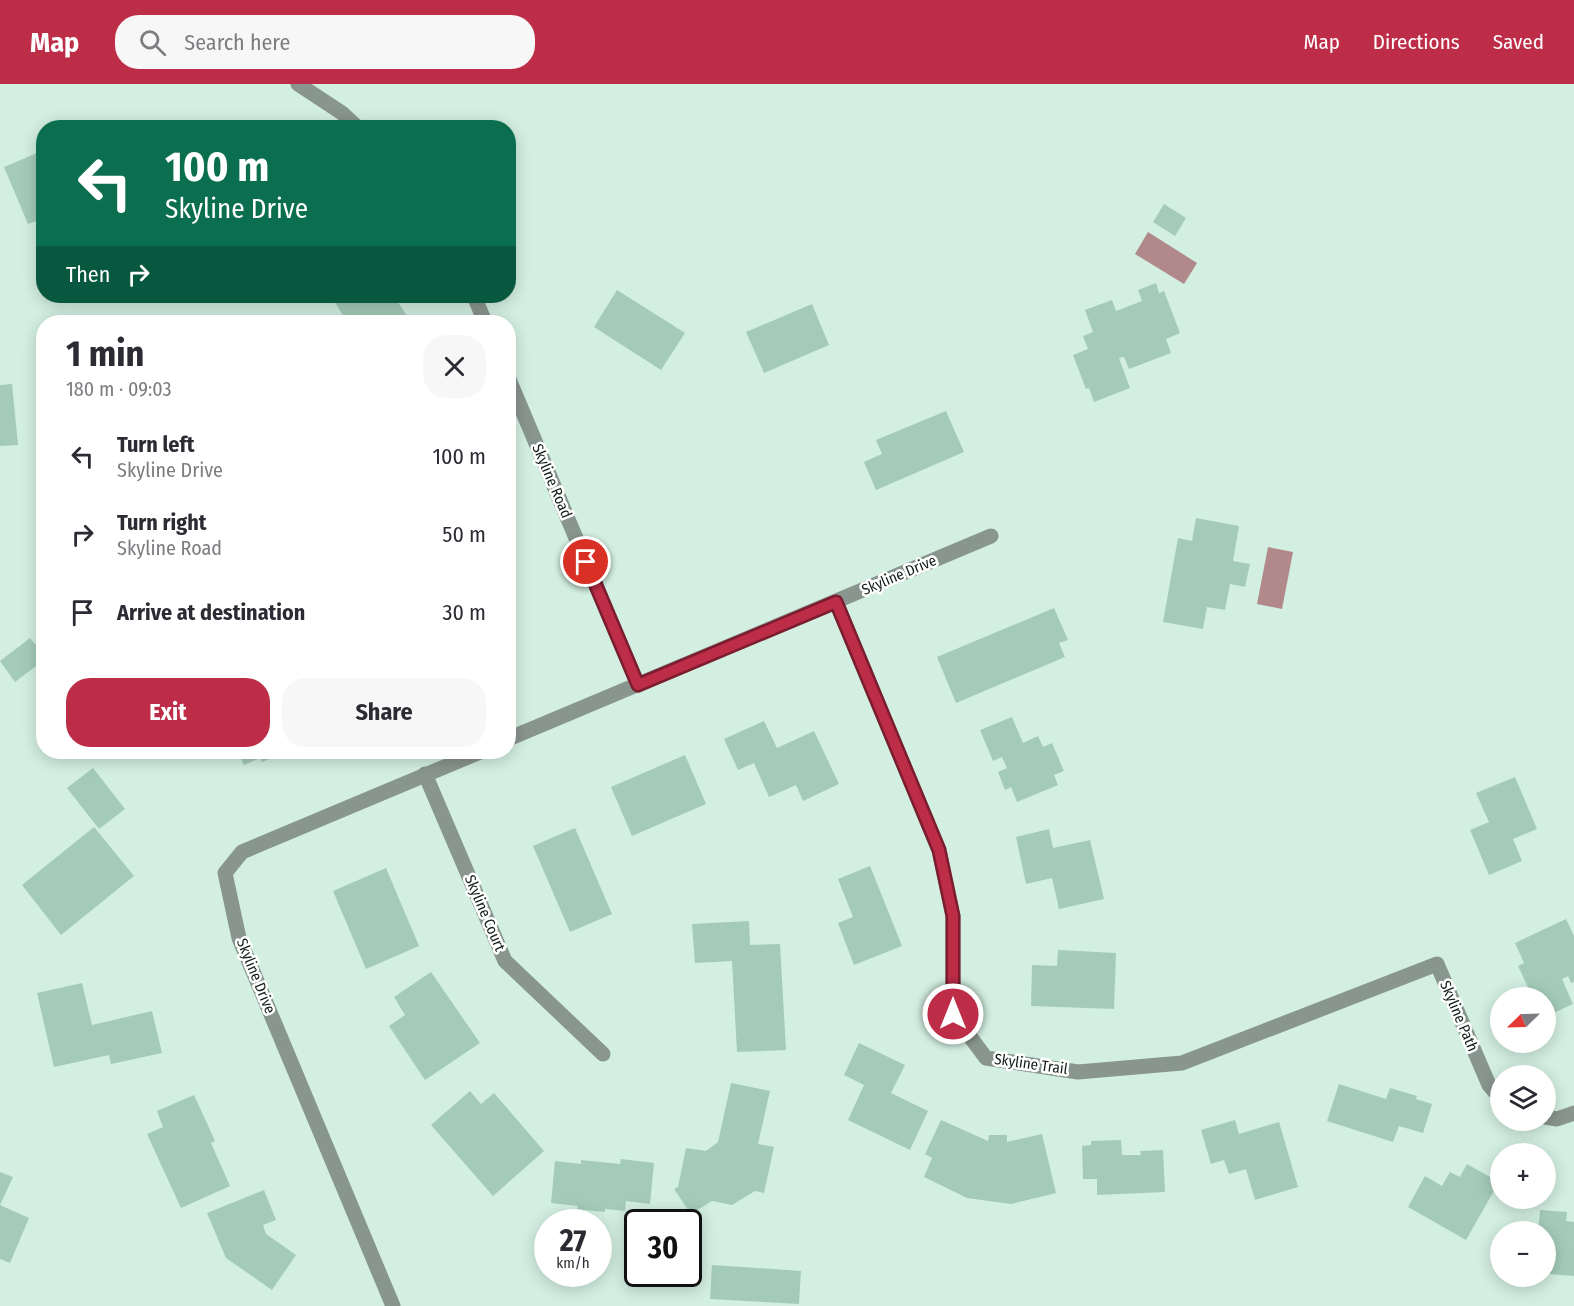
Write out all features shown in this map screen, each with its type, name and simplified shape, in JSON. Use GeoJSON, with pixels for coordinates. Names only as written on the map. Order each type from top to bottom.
{"type":"FeatureCollection","features":[{"type":"Feature","properties":{"kind":"street"},"geometry":{"type":"LineString","coordinates":[[298,84],[349,120]]}},
{"type":"Feature","properties":{"kind":"street","name":"Skyline Road"},"geometry":{"type":"LineString","coordinates":[[516,396],[638,685]]}},
{"type":"Feature","properties":{"kind":"street","name":"Skyline Drive"},"geometry":{"type":"LineString","coordinates":[[516,736],[991,536]]}},
{"type":"Feature","properties":{"kind":"street","name":"Skyline Trail"},"geometry":{"type":"LineString","coordinates":[[836,602],[939,850],[953,916],[953,1014],[986,1058],[1078,1072],[1182,1063],[1437,964]]}},
{"type":"Feature","properties":{"kind":"street","name":"Skyline Drive"},"geometry":{"type":"LineString","coordinates":[[393,1306],[239,938],[225,873],[242,852],[462,759]]}},
{"type":"Feature","properties":{"kind":"street","name":"Skyline Court"},"geometry":{"type":"LineString","coordinates":[[425,774],[505,961],[603,1054]]}},
{"type":"Feature","properties":{"kind":"street","name":"Skyline Path"},"geometry":{"type":"LineString","coordinates":[[1437,964],[1490,1086]]}},
{"type":"Feature","properties":{"kind":"street"},"geometry":{"type":"LineString","coordinates":[[1556,1119],[1574,1113]]}},
{"type":"Feature","properties":{"kind":"shaded area"},"geometry":{"type":"Polygon","coordinates":[[[1148,232],[1197,263],[1184,284],[1135,254],[1148,232]]]}},
{"type":"Feature","properties":{"kind":"shaded area"},"geometry":{"type":"Polygon","coordinates":[[[1268,547],[1293,552],[1282,609],[1257,604],[1268,547]]]}},
{"type":"Feature","properties":{"kind":"building"},"geometry":{"type":"Polygon","coordinates":[[[36,153],[36,221],[28,224],[4,167],[36,153]]]}},
{"type":"Feature","properties":{"kind":"building"},"geometry":{"type":"Polygon","coordinates":[[[1164,204],[1186,218],[1175,236],[1153,222],[1164,204]]]}},
{"type":"Feature","properties":{"kind":"building"},"geometry":{"type":"Polygon","coordinates":[[[1156,283],[1159,293],[1164,291],[1180,333],[1166,339],[1171,353],[1129,369],[1124,357],[1119,358],[1130,388],[1094,402],[1089,388],[1086,389],[1073,355],[1088,349],[1083,336],[1093,332],[1085,310],[1112,300],[1116,311],[1142,301],[1138,290],[1156,283]]]}},
{"type":"Feature","properties":{"kind":"building"},"geometry":{"type":"Polygon","coordinates":[[[617,290],[685,333],[661,370],[594,327],[617,290]]]}},
{"type":"Feature","properties":{"kind":"building"},"geometry":{"type":"Polygon","coordinates":[[[335,303],[399,303],[406,315],[343,315],[335,303]]]}},
{"type":"Feature","properties":{"kind":"building"},"geometry":{"type":"Polygon","coordinates":[[[812,304],[829,345],[764,373],[746,332],[812,304]]]}},
{"type":"Feature","properties":{"kind":"building"},"geometry":{"type":"Polygon","coordinates":[[[12,384],[18,445],[0,446],[0,385],[12,384]]]}},
{"type":"Feature","properties":{"kind":"building"},"geometry":{"type":"Polygon","coordinates":[[[946,411],[964,452],[876,490],[864,462],[882,454],[876,440],[946,411]]]}},
{"type":"Feature","properties":{"kind":"building"},"geometry":{"type":"Polygon","coordinates":[[[1196,518],[1239,526],[1233,561],[1250,564],[1245,587],[1230,584],[1225,610],[1207,607],[1203,629],[1163,622],[1178,538],[1192,541],[1196,518]]]}},
{"type":"Feature","properties":{"kind":"building"},"geometry":{"type":"Polygon","coordinates":[[[1054,608],[1068,640],[1059,643],[1065,657],[956,703],[937,657],[1054,608]]]}},
{"type":"Feature","properties":{"kind":"building"},"geometry":{"type":"Polygon","coordinates":[[[30,638],[36,645],[36,666],[15,682],[0,661],[30,638]]]}},
{"type":"Feature","properties":{"kind":"building"},"geometry":{"type":"Polygon","coordinates":[[[1012,717],[1023,743],[1038,736],[1043,747],[1052,743],[1064,771],[1054,775],[1058,785],[1017,802],[1011,787],[1005,790],[998,772],[1007,768],[1002,757],[993,761],[980,730],[1012,717]]]}},
{"type":"Feature","properties":{"kind":"building"},"geometry":{"type":"Polygon","coordinates":[[[764,721],[777,748],[814,731],[839,784],[803,801],[796,785],[769,797],[754,763],[738,770],[724,739],[764,721]]]}},
{"type":"Feature","properties":{"kind":"building"},"geometry":{"type":"Polygon","coordinates":[[[685,755],[706,804],[632,836],[611,787],[685,755]]]}},
{"type":"Feature","properties":{"kind":"building"},"geometry":{"type":"Polygon","coordinates":[[[241,759],[258,759],[244,765],[241,759]]]}},
{"type":"Feature","properties":{"kind":"building"},"geometry":{"type":"Polygon","coordinates":[[[93,768],[125,809],[99,829],[67,788],[93,768]]]}},
{"type":"Feature","properties":{"kind":"building"},"geometry":{"type":"Polygon","coordinates":[[[1515,777],[1537,829],[1513,839],[1522,861],[1489,875],[1470,830],[1489,822],[1476,793],[1515,777]]]}},
{"type":"Feature","properties":{"kind":"building"},"geometry":{"type":"Polygon","coordinates":[[[94,827],[134,876],[61,935],[22,885],[94,827]]]}},
{"type":"Feature","properties":{"kind":"building"},"geometry":{"type":"Polygon","coordinates":[[[575,828],[612,914],[570,932],[533,846],[575,828]]]}},
{"type":"Feature","properties":{"kind":"building"},"geometry":{"type":"Polygon","coordinates":[[[1049,829],[1053,848],[1090,840],[1104,899],[1059,909],[1052,878],[1026,884],[1016,837],[1049,829]]]}},
{"type":"Feature","properties":{"kind":"building"},"geometry":{"type":"Polygon","coordinates":[[[870,866],[902,946],[854,965],[838,923],[853,917],[838,879],[870,866]]]}},
{"type":"Feature","properties":{"kind":"building"},"geometry":{"type":"Polygon","coordinates":[[[386,868],[419,946],[366,969],[333,891],[386,868]]]}},
{"type":"Feature","properties":{"kind":"building"},"geometry":{"type":"Polygon","coordinates":[[[1566,919],[1574,936],[1574,982],[1571,983],[1568,976],[1562,979],[1573,1004],[1556,1012],[1556,987],[1528,987],[1518,966],[1524,963],[1515,943],[1566,919]]]}},
{"type":"Feature","properties":{"kind":"building"},"geometry":{"type":"Polygon","coordinates":[[[749,921],[750,945],[780,944],[786,1050],[737,1052],[732,961],[695,963],[692,924],[749,921]]]}},
{"type":"Feature","properties":{"kind":"building"},"geometry":{"type":"Polygon","coordinates":[[[1058,950],[1116,953],[1114,1009],[1031,1006],[1032,965],[1057,966],[1058,950]]]}},
{"type":"Feature","properties":{"kind":"building"},"geometry":{"type":"Polygon","coordinates":[[[431,972],[480,1043],[425,1080],[389,1026],[405,1015],[394,997],[431,972]]]}},
{"type":"Feature","properties":{"kind":"building"},"geometry":{"type":"Polygon","coordinates":[[[82,983],[92,1025],[152,1011],[162,1053],[111,1064],[109,1055],[54,1067],[37,993],[82,983]]]}},
{"type":"Feature","properties":{"kind":"building"},"geometry":{"type":"Polygon","coordinates":[[[859,1043],[905,1065],[891,1093],[928,1111],[910,1150],[848,1120],[864,1085],[844,1075],[859,1043]]]}},
{"type":"Feature","properties":{"kind":"building"},"geometry":{"type":"Polygon","coordinates":[[[731,1083],[770,1091],[758,1144],[774,1147],[764,1193],[755,1191],[732,1205],[712,1201],[699,1209],[688,1209],[674,1189],[678,1187],[686,1148],[706,1151],[718,1142],[731,1083]]]}},
{"type":"Feature","properties":{"kind":"building"},"geometry":{"type":"Polygon","coordinates":[[[1339,1084],[1386,1099],[1390,1088],[1417,1096],[1416,1099],[1432,1104],[1423,1133],[1399,1126],[1393,1142],[1327,1121],[1339,1084]]]}},
{"type":"Feature","properties":{"kind":"building"},"geometry":{"type":"Polygon","coordinates":[[[470,1091],[481,1104],[494,1093],[544,1151],[493,1196],[431,1125],[470,1091]]]}},
{"type":"Feature","properties":{"kind":"building"},"geometry":{"type":"Polygon","coordinates":[[[194,1095],[215,1141],[211,1143],[230,1186],[181,1208],[147,1134],[163,1127],[157,1111],[194,1095]]]}},
{"type":"Feature","properties":{"kind":"building"},"geometry":{"type":"Polygon","coordinates":[[[941,1120],[988,1141],[989,1135],[1007,1135],[1007,1142],[1042,1134],[1056,1193],[1011,1204],[967,1198],[924,1177],[932,1158],[925,1154],[941,1120]]]}},
{"type":"Feature","properties":{"kind":"building"},"geometry":{"type":"Polygon","coordinates":[[[1235,1120],[1239,1134],[1279,1122],[1298,1187],[1255,1200],[1246,1169],[1229,1174],[1224,1160],[1211,1164],[1201,1130],[1235,1120]]]}},
{"type":"Feature","properties":{"kind":"building"},"geometry":{"type":"Polygon","coordinates":[[[1121,1140],[1122,1155],[1141,1155],[1140,1151],[1163,1150],[1165,1192],[1097,1195],[1097,1179],[1083,1179],[1082,1146],[1091,1145],[1091,1141],[1121,1140]]]}},
{"type":"Feature","properties":{"kind":"building"},"geometry":{"type":"Polygon","coordinates":[[[621,1159],[654,1163],[650,1204],[626,1201],[624,1211],[577,1209],[578,1206],[551,1203],[555,1161],[581,1164],[581,1160],[620,1164],[621,1159]]]}},
{"type":"Feature","properties":{"kind":"building"},"geometry":{"type":"Polygon","coordinates":[[[1467,1164],[1490,1177],[1490,1198],[1466,1240],[1408,1207],[1425,1176],[1442,1186],[1450,1172],[1460,1177],[1467,1164]]]}},
{"type":"Feature","properties":{"kind":"building"},"geometry":{"type":"Polygon","coordinates":[[[0,1172],[13,1177],[0,1205],[0,1172]]]}},
{"type":"Feature","properties":{"kind":"building"},"geometry":{"type":"Polygon","coordinates":[[[264,1190],[276,1220],[263,1225],[266,1234],[296,1255],[272,1290],[226,1258],[207,1213],[264,1190]]]}},
{"type":"Feature","properties":{"kind":"building"},"geometry":{"type":"Polygon","coordinates":[[[0,1205],[29,1218],[10,1263],[0,1259],[0,1205]]]}},
{"type":"Feature","properties":{"kind":"building"},"geometry":{"type":"Polygon","coordinates":[[[1540,1210],[1567,1212],[1566,1221],[1574,1222],[1574,1276],[1556,1275],[1556,1221],[1539,1221],[1540,1210]]]}},
{"type":"Feature","properties":{"kind":"building"},"geometry":{"type":"Polygon","coordinates":[[[712,1265],[801,1271],[799,1304],[710,1299],[712,1265]]]}},
{"type":"Feature","properties":{"kind":"route"},"geometry":{"type":"LineString","coordinates":[[586,562],[638,685],[836,602],[939,850],[953,916],[953,1014]]}}]}
